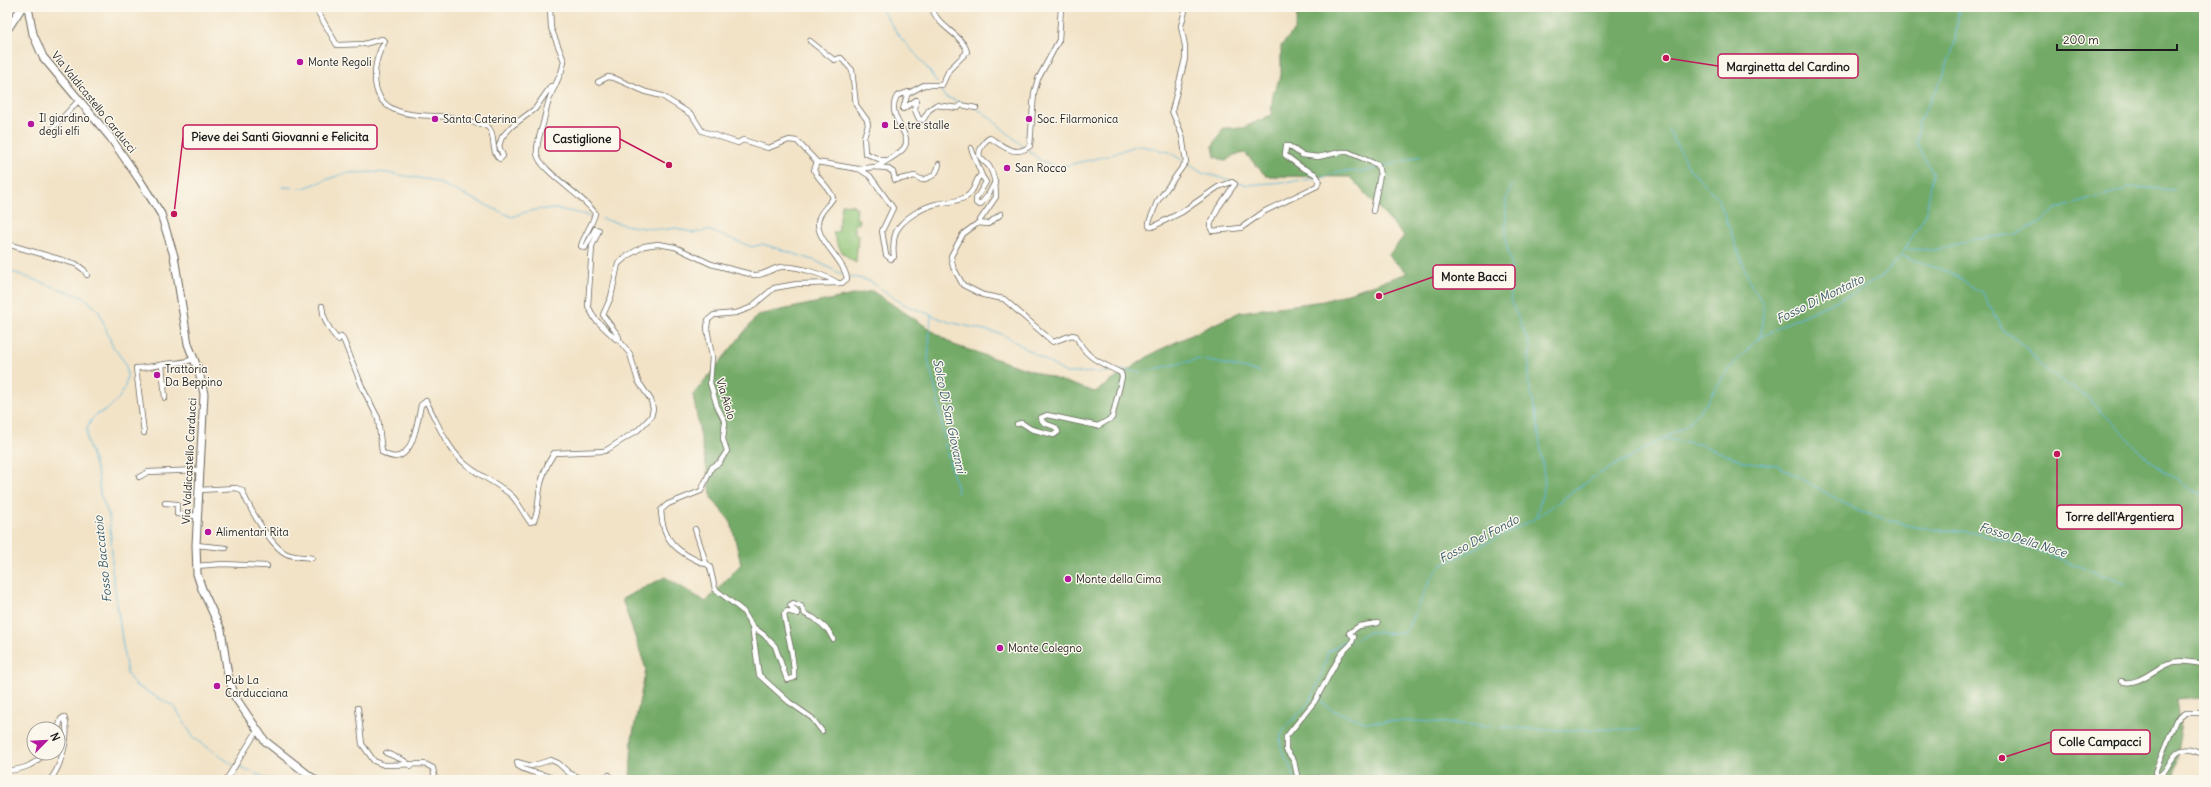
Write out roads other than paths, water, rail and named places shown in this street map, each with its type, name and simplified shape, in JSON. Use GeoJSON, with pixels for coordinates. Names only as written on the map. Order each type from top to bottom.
{"type":"FeatureCollection","features":[{"type":"Feature","properties":{"kind":"street"},"geometry":{"type":"LineString","coordinates":[[7,30],[22,7]]}},
{"type":"Feature","properties":{"kind":"street","name":"Via Valdicastello Carducci"},"geometry":{"type":"LineString","coordinates":[[28,7],[33,34],[39,50],[124,156],[161,214],[174,256],[184,324],[193,359],[199,372],[204,394],[196,545],[196,566],[202,589],[221,630],[228,675],[235,697],[265,741],[315,780]]}},
{"type":"Feature","properties":{"kind":"street"},"geometry":{"type":"LineString","coordinates":[[315,7],[337,45],[364,44],[384,39],[385,42],[380,49],[374,76],[380,95],[387,105],[404,113],[449,117],[485,125],[491,131],[496,154],[500,159],[503,156],[499,146],[500,140],[506,131],[535,109],[551,86],[555,86]]}},
{"type":"Feature","properties":{"kind":"street"},"geometry":{"type":"LineString","coordinates":[[550,7],[551,28],[564,61],[562,70],[550,96],[538,139],[537,154],[541,164],[569,187],[595,213],[594,218],[588,226],[581,246],[585,248],[591,233],[595,229],[599,230],[592,246],[588,306],[595,319],[614,338],[619,340]]}},
{"type":"Feature","properties":{"kind":"street"},"geometry":{"type":"LineString","coordinates":[[877,166],[904,148],[907,142],[905,135],[894,115],[893,108],[897,96],[907,92],[909,93],[924,85],[942,85],[949,70],[967,52],[965,46],[938,20],[932,7]]}},
{"type":"Feature","properties":{"kind":"street"},"geometry":{"type":"LineString","coordinates":[[1017,424],[1022,423],[1031,429],[1054,435],[1058,432],[1056,427],[1044,423],[1040,418],[1047,415],[1098,426],[1112,418],[1122,377],[1121,373],[1100,363],[1085,353],[1076,336],[1053,342],[1004,298],[983,295],[963,285],[953,267],[951,256],[963,234],[978,223],[994,202],[995,182],[988,166],[980,157],[979,152],[986,140],[990,138],[1014,152],[1020,152],[1030,146],[1034,94],[1038,79],[1059,40],[1061,7]]}},
{"type":"Feature","properties":{"kind":"street"},"geometry":{"type":"LineString","coordinates":[[1186,7],[1181,26],[1185,46],[1185,59],[1172,111],[1182,135],[1186,162],[1157,202],[1149,222],[1149,226],[1152,227],[1182,212],[1214,189],[1232,182],[1235,184],[1234,189],[1221,202],[1210,225],[1212,231],[1241,228],[1265,211],[1305,194],[1317,186],[1319,180],[1316,174],[1301,167],[1285,155],[1286,146],[1289,146],[1302,155],[1318,157],[1348,152],[1378,165],[1380,175],[1373,211]]}},
{"type":"Feature","properties":{"kind":"street"},"geometry":{"type":"LineString","coordinates":[[810,42],[834,60],[841,58],[852,70],[856,105],[867,120],[868,126],[864,137],[865,153],[880,160],[885,160]]}},
{"type":"Feature","properties":{"kind":"street"},"geometry":{"type":"LineString","coordinates":[[598,82],[603,78],[614,78],[646,92],[662,96],[692,115],[702,131],[738,144],[743,140],[768,148],[789,140],[797,140],[817,162],[858,169],[877,166],[891,169],[895,180],[915,176],[922,180],[931,178],[936,174],[939,164]]}},
{"type":"Feature","properties":{"kind":"street"},"geometry":{"type":"LineString","coordinates":[[909,93],[903,105],[903,109],[916,100],[916,114],[923,120],[929,110],[936,105],[958,108],[961,105],[968,105],[976,108]]}},
{"type":"Feature","properties":{"kind":"street"},"geometry":{"type":"LineString","coordinates":[[53,128],[79,100]]}},
{"type":"Feature","properties":{"kind":"street"},"geometry":{"type":"LineString","coordinates":[[971,148],[982,176],[986,182],[976,199],[977,205],[985,201],[995,182]]}},
{"type":"Feature","properties":{"kind":"street"},"geometry":{"type":"LineString","coordinates":[[322,306],[323,317],[332,333],[338,340],[341,336],[344,341],[363,390],[378,418],[382,452],[388,456],[396,457],[409,449],[414,440],[422,405],[426,401],[446,441],[461,460],[472,471],[502,488],[513,497],[530,522],[534,521],[538,512],[539,493],[545,472],[554,452],[604,451],[638,430],[651,417],[653,409],[651,400],[638,381],[630,354],[604,317],[604,312],[611,297],[618,264],[626,256],[644,246],[658,244],[675,247],[712,264],[746,273],[760,275],[780,267],[797,268],[828,276],[838,283],[842,283],[847,279],[846,273],[819,231],[819,217],[833,198],[828,187],[814,170],[817,162]]}},
{"type":"Feature","properties":{"kind":"street"},"geometry":{"type":"LineString","coordinates":[[858,169],[870,176],[893,208],[891,216],[882,231],[886,255],[891,259],[894,257],[893,244],[896,232],[900,226],[912,216],[928,207],[964,198],[973,193],[978,177],[982,176]]}},
{"type":"Feature","properties":{"kind":"street"},"geometry":{"type":"LineString","coordinates":[[978,223],[988,224],[1002,214]]}},
{"type":"Feature","properties":{"kind":"street"},"geometry":{"type":"LineString","coordinates":[[7,244],[76,264],[84,270],[86,275]]}},
{"type":"Feature","properties":{"kind":"street","name":"Via Aiolo"},"geometry":{"type":"LineString","coordinates":[[706,563],[694,559],[671,542],[663,528],[662,510],[668,504],[701,491],[712,467],[719,463],[727,451],[723,439],[725,422],[717,406],[710,383],[712,357],[707,328],[708,320],[714,314],[736,313],[750,308],[774,288],[797,284],[838,283]]}},
{"type":"Feature","properties":{"kind":"street"},"geometry":{"type":"LineString","coordinates":[[144,433],[136,368],[184,363],[193,359]]}},
{"type":"Feature","properties":{"kind":"street"},"geometry":{"type":"LineString","coordinates":[[162,365],[165,398]]}},
{"type":"Feature","properties":{"kind":"street"},"geometry":{"type":"LineString","coordinates":[[164,384],[173,384]]}},
{"type":"Feature","properties":{"kind":"street"},"geometry":{"type":"LineString","coordinates":[[139,477],[148,472],[200,470]]}},
{"type":"Feature","properties":{"kind":"street"},"geometry":{"type":"LineString","coordinates":[[198,490],[236,488],[242,490],[253,514],[267,533],[286,553],[312,558]]}},
{"type":"Feature","properties":{"kind":"street"},"geometry":{"type":"LineString","coordinates":[[165,503],[177,504],[177,514],[197,516]]}},
{"type":"Feature","properties":{"kind":"street"},"geometry":{"type":"LineString","coordinates":[[696,529],[698,542],[706,563],[710,567],[715,589],[743,611],[752,626],[775,646],[787,680],[794,678],[794,674],[791,646],[784,614],[787,612],[796,615],[798,614],[790,605],[793,603],[801,606],[805,614],[814,618],[828,630],[833,639]]}},
{"type":"Feature","properties":{"kind":"street"},"geometry":{"type":"LineString","coordinates":[[196,545],[226,548]]}},
{"type":"Feature","properties":{"kind":"street"},"geometry":{"type":"LineString","coordinates":[[196,566],[238,564],[267,566]]}},
{"type":"Feature","properties":{"kind":"street"},"geometry":{"type":"LineString","coordinates":[[1298,780],[1294,761],[1286,750],[1286,737],[1315,701],[1341,654],[1354,639],[1349,633],[1353,629],[1378,623]]}},
{"type":"Feature","properties":{"kind":"street"},"geometry":{"type":"LineString","coordinates":[[752,626],[759,675],[789,702],[812,718],[822,731]]}},
{"type":"Feature","properties":{"kind":"street"},"geometry":{"type":"LineString","coordinates":[[2121,681],[2134,681],[2170,662],[2185,661],[2204,664]]}},
{"type":"Feature","properties":{"kind":"street"},"geometry":{"type":"LineString","coordinates":[[358,708],[362,744],[374,761],[384,765],[411,766],[426,764],[433,768],[435,780]]}},
{"type":"Feature","properties":{"kind":"street"},"geometry":{"type":"LineString","coordinates":[[2204,713],[2186,713],[2176,720],[2155,772],[2156,776],[2163,773],[2171,759],[2180,750],[2190,749],[2204,755]]}},
{"type":"Feature","properties":{"kind":"street"},"geometry":{"type":"LineString","coordinates":[[60,721],[64,717],[66,721]]}},
{"type":"Feature","properties":{"kind":"street"},"geometry":{"type":"LineString","coordinates":[[226,780],[230,770],[257,731]]}},
{"type":"Feature","properties":{"kind":"street"},"geometry":{"type":"LineString","coordinates":[[386,753],[403,760],[411,766]]}},
{"type":"Feature","properties":{"kind":"street"},"geometry":{"type":"LineString","coordinates":[[555,780],[549,776],[528,772],[518,766],[517,762],[530,766],[551,760],[558,763],[569,773],[585,780]]}},
{"type":"Feature","properties":{"kind":"street"},"geometry":{"type":"LineString","coordinates":[[7,772],[26,769],[37,761]]}},
{"type":"Feature","properties":{"kind":"street"},"geometry":{"type":"LineString","coordinates":[[50,780],[57,772],[60,761]]}},
{"type":"Feature","properties":{"kind":"street"},"geometry":{"type":"LineString","coordinates":[[600,780],[609,775]]}},
{"type":"Feature","properties":{"kind":"waterway"},"geometry":{"type":"LineString","coordinates":[[879,7],[901,38],[925,65],[937,83]]}},
{"type":"Feature","properties":{"kind":"waterway","name":"Fosso Di Montalto"},"geometry":{"type":"LineString","coordinates":[[1356,639],[1369,632],[1396,634],[1406,631],[1432,576],[1442,565],[1536,518],[1592,478],[1684,427],[1706,404],[1727,371],[1758,339],[1787,323],[1856,292],[1882,276],[1901,256],[1926,214],[1933,173],[1917,144],[1918,124],[1944,75],[1955,42],[1959,7]]}},
{"type":"Feature","properties":{"kind":"waterway"},"geometry":{"type":"LineString","coordinates":[[939,87],[944,96],[962,103]]}},
{"type":"Feature","properties":{"kind":"waterway"},"geometry":{"type":"LineString","coordinates":[[978,110],[983,112],[1025,148]]}},
{"type":"Feature","properties":{"kind":"waterway"},"geometry":{"type":"LineString","coordinates":[[1668,129],[1689,168],[1718,198],[1751,285],[1763,303],[1763,325],[1759,339]]}},
{"type":"Feature","properties":{"kind":"waterway"},"geometry":{"type":"LineString","coordinates":[[1028,150],[1041,161],[1059,167],[1111,155],[1137,145],[1169,152],[1185,162]]}},
{"type":"Feature","properties":{"kind":"waterway"},"geometry":{"type":"LineString","coordinates":[[1381,167],[1421,156]]}},
{"type":"Feature","properties":{"kind":"waterway"},"geometry":{"type":"LineString","coordinates":[[1187,163],[1202,173],[1230,180]]}},
{"type":"Feature","properties":{"kind":"waterway"},"geometry":{"type":"LineString","coordinates":[[1321,178],[1337,172],[1367,171],[1378,168]]}},
{"type":"Feature","properties":{"kind":"waterway","name":"Solco Di San Giovanni"},"geometry":{"type":"LineString","coordinates":[[282,187],[304,188],[345,173],[380,172],[432,180],[512,217],[541,209],[569,211],[589,216]]}},
{"type":"Feature","properties":{"kind":"waterway"},"geometry":{"type":"LineString","coordinates":[[1235,182],[1248,185],[1315,179]]}},
{"type":"Feature","properties":{"kind":"waterway"},"geometry":{"type":"LineString","coordinates":[[1512,185],[1506,199],[1506,243],[1511,263],[1511,302],[1530,345],[1528,381],[1537,419],[1545,484],[1536,517]]}},
{"type":"Feature","properties":{"kind":"waterway"},"geometry":{"type":"LineString","coordinates":[[1906,249],[1935,250],[1976,239],[2016,234],[2041,222],[2056,209],[2134,187],[2175,190]]}},
{"type":"Feature","properties":{"kind":"waterway","name":"Solco Di San Giovanni"},"geometry":{"type":"LineString","coordinates":[[602,219],[630,226],[660,230],[676,228],[694,233],[708,230],[752,247],[763,244],[816,261],[843,275]]}},
{"type":"Feature","properties":{"kind":"waterway"},"geometry":{"type":"LineString","coordinates":[[1902,256],[1951,273],[1982,293],[2004,331],[2025,346],[2046,371],[2087,397],[2150,461],[2193,491],[2204,495]]}},
{"type":"Feature","properties":{"kind":"waterway","name":"Fosso Baccatoio"},"geometry":{"type":"LineString","coordinates":[[7,270],[85,298],[99,311],[112,345],[126,364],[127,376],[125,387],[119,398],[107,410],[97,414],[92,419],[87,428],[87,440],[98,474],[100,494],[109,516],[112,569],[127,674],[135,685],[175,707],[193,737],[233,765]]}},
{"type":"Feature","properties":{"kind":"waterway"},"geometry":{"type":"LineString","coordinates":[[850,276],[870,281],[903,304],[949,322],[1002,334],[1066,373],[1113,372]]}},
{"type":"Feature","properties":{"kind":"waterway","name":"Solco Di San Giovanni"},"geometry":{"type":"LineString","coordinates":[[931,315],[928,361],[937,394],[946,449],[958,493]]}},
{"type":"Feature","properties":{"kind":"waterway"},"geometry":{"type":"LineString","coordinates":[[1120,370],[1141,372],[1200,359],[1260,372]]}},
{"type":"Feature","properties":{"kind":"waterway","name":"Fosso Della Noce"},"geometry":{"type":"LineString","coordinates":[[1666,439],[1699,444],[1745,462],[1777,465],[1858,511],[1914,527],[1980,533],[2042,552],[2126,584]]}},
{"type":"Feature","properties":{"kind":"waterway"},"geometry":{"type":"LineString","coordinates":[[1294,780],[1293,773],[1280,743],[1281,737],[1289,723],[1295,719],[1309,702],[1320,678],[1328,652],[1341,643],[1351,640]]}},
{"type":"Feature","properties":{"kind":"waterway"},"geometry":{"type":"LineString","coordinates":[[1319,700],[1332,710],[1365,722],[1417,721],[1544,730],[1641,729]]}},
{"type":"Feature","properties":{"kind":"waterway","name":"Fosso Baccatoio"},"geometry":{"type":"LineString","coordinates":[[238,767],[272,780]]}},
{"type":"Feature","properties":{"kind":"waterway"},"geometry":{"type":"LineString","coordinates":[[1861,780],[1868,778],[1905,780]]}},
{"type":"Feature","properties":{"kind":"place","name":"Marginetta del Cardino"},"geometry":{"type":"Point","coordinates":[1666,58]}},
{"type":"Feature","properties":{"kind":"place","name":"Monte Regoli"},"geometry":{"type":"Point","coordinates":[300,62]}},
{"type":"Feature","properties":{"kind":"place","name":"Santa Caterina"},"geometry":{"type":"Point","coordinates":[435,119]}},
{"type":"Feature","properties":{"kind":"place","name":"Soc. Filarmonica"},"geometry":{"type":"Point","coordinates":[1029,119]}},
{"type":"Feature","properties":{"kind":"place","name":"Il giardino degli elfi"},"geometry":{"type":"Point","coordinates":[31,124]}},
{"type":"Feature","properties":{"kind":"place","name":"Le tre stalle"},"geometry":{"type":"Point","coordinates":[885,125]}},
{"type":"Feature","properties":{"kind":"place","name":"Castiglione"},"geometry":{"type":"Point","coordinates":[669,165]}},
{"type":"Feature","properties":{"kind":"place","name":"San Rocco"},"geometry":{"type":"Point","coordinates":[1007,168]}},
{"type":"Feature","properties":{"kind":"place","name":"Pieve dei Santi Giovanni e Felicita"},"geometry":{"type":"Point","coordinates":[174,214]}},
{"type":"Feature","properties":{"kind":"place","name":"Monte Bacci"},"geometry":{"type":"Point","coordinates":[1379,296]}},
{"type":"Feature","properties":{"kind":"place","name":"Trattoria Da Beppino"},"geometry":{"type":"Point","coordinates":[157,375]}},
{"type":"Feature","properties":{"kind":"place","name":"Torre dell'Argentiera"},"geometry":{"type":"Point","coordinates":[2057,454]}},
{"type":"Feature","properties":{"kind":"place","name":"Alimentari Rita"},"geometry":{"type":"Point","coordinates":[208,532]}},
{"type":"Feature","properties":{"kind":"place","name":"Monte della Cima"},"geometry":{"type":"Point","coordinates":[1068,579]}},
{"type":"Feature","properties":{"kind":"place","name":"Monte Colegno"},"geometry":{"type":"Point","coordinates":[1000,648]}},
{"type":"Feature","properties":{"kind":"place","name":"Pub La Carducciana"},"geometry":{"type":"Point","coordinates":[217,686]}},
{"type":"Feature","properties":{"kind":"place","name":"Colle Campacci"},"geometry":{"type":"Point","coordinates":[2002,758]}},
{"type":"Feature","properties":{"kind":"water label","name":"Fosso Del Fondo"},"geometry":{"type":"Point","coordinates":[1479,539]}}]}
